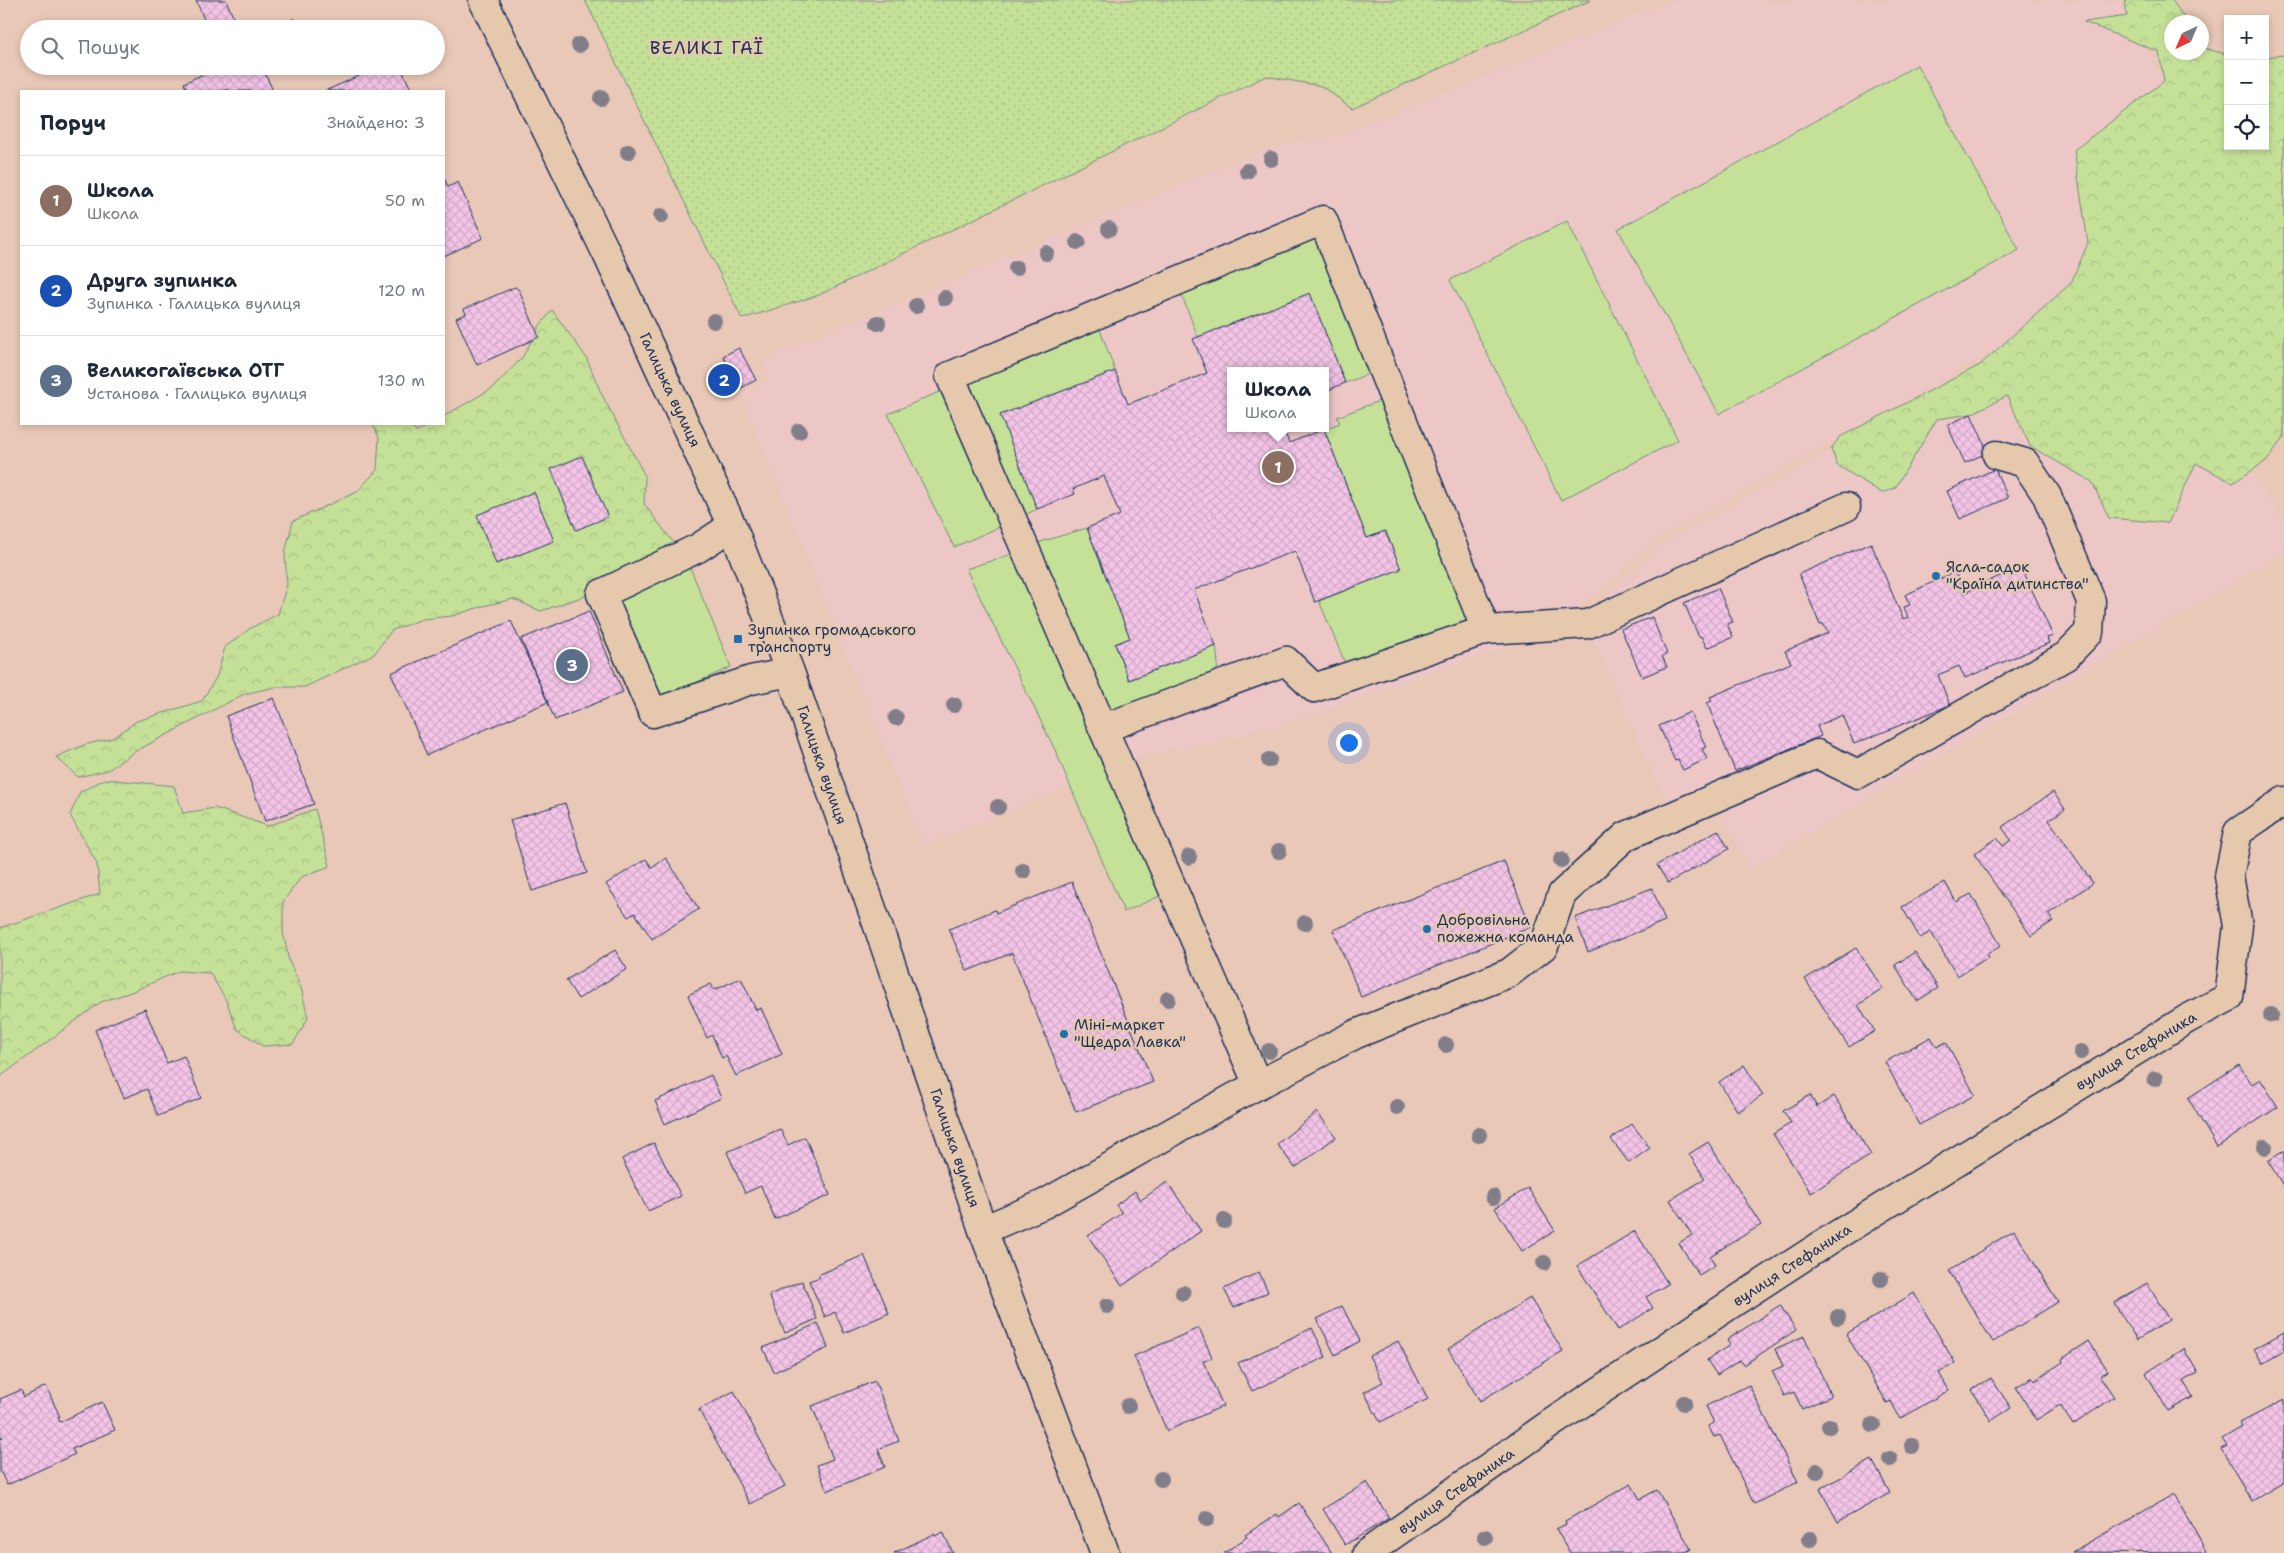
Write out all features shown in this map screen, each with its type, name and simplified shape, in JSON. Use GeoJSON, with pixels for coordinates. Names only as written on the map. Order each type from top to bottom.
{"type":"FeatureCollection","features":[{"type":"Feature","properties":{"kind":"street","name":"Галицька вулиця"},"geometry":{"type":"LineString","coordinates":[[483,0],[607,254],[732,526],[790,672],[983,1230],[1105,1553]]}},
{"type":"Feature","properties":{"kind":"street"},"geometry":{"type":"LineString","coordinates":[[1258,1085],[950,376],[1323,220],[1486,630]]}},
{"type":"Feature","properties":{"kind":"street"},"geometry":{"type":"LineString","coordinates":[[983,1230],[1044,1204],[1258,1085],[1356,1034],[1508,973],[1544,946],[1562,894],[1626,836],[1817,754],[1858,774],[2066,656],[2089,632],[2091,601],[2041,488],[2025,463],[1997,455]]}},
{"type":"Feature","properties":{"kind":"street"},"geometry":{"type":"LineString","coordinates":[[1104,728],[1286,661],[1314,688],[1486,630],[1588,624],[1846,507]]}},
{"type":"Feature","properties":{"kind":"street"},"geometry":{"type":"LineString","coordinates":[[732,526],[698,548],[602,594],[653,713],[751,680],[790,672]]}},
{"type":"Feature","properties":{"kind":"street","name":"вулиця Стефаника"},"geometry":{"type":"LineString","coordinates":[[1367,1553],[1550,1424],[1837,1235],[2187,1019],[2229,997],[2238,926],[2229,876],[2238,832],[2284,801]]}},
{"type":"Feature","properties":{"kind":"shaded area"},"geometry":{"type":"Polygon","coordinates":[[[1674,0],[2120,0],[2238,215],[1655,540],[1598,592],[1530,638],[1280,726],[1135,759],[924,846],[741,394],[769,379],[762,360],[1273,146],[1331,139],[1674,0]]]}},
{"type":"Feature","properties":{"kind":"shaded area","name":"Ясла-садок \"Країна дитинства\""},"geometry":{"type":"Polygon","coordinates":[[[2124,290],[2284,521],[2284,553],[1750,869],[1719,810],[1678,829],[1593,639],[1603,600],[1660,545],[2124,290]]]}},
{"type":"Feature","properties":{"kind":"green space"},"geometry":{"type":"Polygon","coordinates":[[[585,0],[1591,0],[1352,108],[1321,86],[1266,76],[819,295],[742,319],[585,0]]]}},
{"type":"Feature","properties":{"kind":"green space"},"geometry":{"type":"Polygon","coordinates":[[[2125,0],[2172,0],[2182,15],[2164,15],[2164,60],[2209,60],[2209,49],[2224,54],[2224,150],[2269,150],[2269,57],[2284,55],[2284,437],[2266,461],[2233,483],[2196,463],[2168,523],[2109,518],[2092,482],[2030,446],[2007,396],[1971,414],[1937,419],[1895,488],[1882,493],[1837,465],[1831,449],[1840,437],[1980,365],[2071,283],[2088,243],[2074,150],[2164,81],[2159,52],[2084,22],[2127,16],[2125,0]]]}},
{"type":"Feature","properties":{"kind":"green space"},"geometry":{"type":"Polygon","coordinates":[[[1917,65],[2019,250],[1719,414],[1618,229],[1917,65]]]}},
{"type":"Feature","properties":{"kind":"green space"},"geometry":{"type":"Polygon","coordinates":[[[1567,221],[1678,440],[1561,500],[1450,280],[1567,221]]]}},
{"type":"Feature","properties":{"kind":"green space"},"geometry":{"type":"Polygon","coordinates":[[[1311,236],[1326,245],[1376,371],[1345,383],[1310,294],[1198,337],[1180,291],[1311,236]]]}},
{"type":"Feature","properties":{"kind":"green space"},"geometry":{"type":"Polygon","coordinates":[[[552,310],[586,357],[601,393],[645,476],[644,504],[680,551],[590,594],[541,611],[513,599],[452,616],[423,619],[392,630],[374,654],[305,687],[275,687],[244,694],[134,752],[108,770],[78,777],[56,757],[84,745],[113,738],[137,721],[202,701],[217,676],[225,647],[251,628],[278,614],[287,585],[285,553],[293,521],[357,492],[377,470],[379,438],[373,425],[409,425],[416,432],[428,425],[445,425],[445,415],[493,388],[522,358],[539,327],[552,310]]]}},
{"type":"Feature","properties":{"kind":"green space"},"geometry":{"type":"Polygon","coordinates":[[[1098,324],[1115,371],[1001,415],[1037,509],[1023,516],[963,381],[1098,324]]]}},
{"type":"Feature","properties":{"kind":"green space"},"geometry":{"type":"Polygon","coordinates":[[[946,389],[1004,525],[954,547],[888,414],[946,389]]]}},
{"type":"Feature","properties":{"kind":"green space"},"geometry":{"type":"Polygon","coordinates":[[[1387,398],[1470,605],[1463,628],[1348,670],[1319,601],[1400,569],[1386,531],[1367,538],[1325,432],[1329,432],[1329,427],[1340,423],[1337,417],[1387,398]]]}},
{"type":"Feature","properties":{"kind":"green space"},"geometry":{"type":"Polygon","coordinates":[[[1087,528],[1130,638],[1115,644],[1129,680],[1216,646],[1218,664],[1216,675],[1111,716],[1037,543],[1087,528]]]}},
{"type":"Feature","properties":{"kind":"green space"},"geometry":{"type":"Polygon","coordinates":[[[1012,554],[1160,896],[1124,912],[1055,750],[966,569],[1012,554]]]}},
{"type":"Feature","properties":{"kind":"green space"},"geometry":{"type":"Polygon","coordinates":[[[689,565],[731,667],[662,698],[655,695],[614,602],[689,565]]]}},
{"type":"Feature","properties":{"kind":"green space"},"geometry":{"type":"Polygon","coordinates":[[[105,779],[174,786],[183,813],[215,808],[268,826],[315,809],[330,866],[301,877],[283,902],[283,932],[289,961],[301,988],[308,1018],[293,1044],[263,1046],[237,1029],[226,1000],[210,973],[179,971],[131,992],[101,1002],[0,1077],[0,928],[100,894],[97,864],[70,815],[80,792],[105,779]]]}},
{"type":"Feature","properties":{"kind":"building"},"geometry":{"type":"Polygon","coordinates":[[[196,0],[226,0],[234,19],[231,20],[204,20],[196,0]]]}},
{"type":"Feature","properties":{"kind":"building"},"geometry":{"type":"Polygon","coordinates":[[[201,75],[266,75],[273,90],[187,90],[184,83],[201,75]]]}},
{"type":"Feature","properties":{"kind":"building"},"geometry":{"type":"Polygon","coordinates":[[[361,75],[404,75],[412,90],[327,90],[361,75]]]}},
{"type":"Feature","properties":{"kind":"building"},"geometry":{"type":"Polygon","coordinates":[[[445,180],[448,187],[458,182],[483,238],[445,256],[445,180]]]}},
{"type":"Feature","properties":{"kind":"building"},"geometry":{"type":"Polygon","coordinates":[[[515,287],[519,290],[539,337],[477,365],[456,318],[466,314],[464,309],[515,287]]]}},
{"type":"Feature","properties":{"kind":"building"},"geometry":{"type":"Polygon","coordinates":[[[1310,293],[1345,383],[1329,390],[1329,367],[1227,367],[1227,432],[1285,432],[1289,443],[1316,432],[1325,432],[1367,538],[1385,531],[1401,569],[1315,602],[1295,551],[1194,590],[1216,646],[1129,680],[1115,644],[1130,638],[1087,528],[1120,515],[1104,476],[1073,489],[1075,494],[1037,509],[1000,415],[1115,371],[1128,404],[1207,373],[1193,339],[1310,293]]]}},
{"type":"Feature","properties":{"kind":"building"},"geometry":{"type":"Polygon","coordinates":[[[739,348],[756,380],[741,388],[723,356],[739,348]]]}},
{"type":"Feature","properties":{"kind":"building"},"geometry":{"type":"Polygon","coordinates":[[[1971,414],[1988,452],[1965,463],[1947,425],[1971,414]]]}},
{"type":"Feature","properties":{"kind":"building"},"geometry":{"type":"Polygon","coordinates":[[[582,456],[608,517],[576,530],[551,469],[582,456]]]}},
{"type":"Feature","properties":{"kind":"building"},"geometry":{"type":"Polygon","coordinates":[[[1995,469],[2008,498],[1960,519],[1947,491],[1995,469]]]}},
{"type":"Feature","properties":{"kind":"building"},"geometry":{"type":"Polygon","coordinates":[[[534,492],[554,541],[496,564],[477,515],[534,492]]]}},
{"type":"Feature","properties":{"kind":"building"},"geometry":{"type":"Polygon","coordinates":[[[1871,543],[1903,619],[1908,617],[1904,607],[1910,605],[1905,595],[1955,572],[1964,593],[2021,566],[2053,636],[2047,638],[2049,643],[1965,678],[1959,666],[1938,675],[1950,705],[1854,744],[1842,715],[1817,726],[1821,736],[1735,771],[1707,703],[1712,701],[1710,697],[1791,663],[1785,651],[1828,633],[1823,624],[1820,625],[1799,574],[1871,543]]]}},
{"type":"Feature","properties":{"kind":"building"},"geometry":{"type":"Polygon","coordinates":[[[1718,588],[1733,622],[1727,624],[1733,637],[1707,648],[1701,636],[1699,637],[1684,603],[1718,588]]]}},
{"type":"Feature","properties":{"kind":"building"},"geometry":{"type":"Polygon","coordinates":[[[589,611],[623,692],[555,720],[521,639],[589,611]]]}},
{"type":"Feature","properties":{"kind":"building"},"geometry":{"type":"Polygon","coordinates":[[[1652,617],[1667,654],[1662,656],[1667,667],[1642,677],[1621,629],[1652,617]]]}},
{"type":"Feature","properties":{"kind":"building"},"geometry":{"type":"Polygon","coordinates":[[[511,621],[548,702],[427,755],[391,673],[511,621]]]}},
{"type":"Feature","properties":{"kind":"building"},"geometry":{"type":"Polygon","coordinates":[[[274,698],[314,804],[265,821],[226,716],[274,698]]]}},
{"type":"Feature","properties":{"kind":"building"},"geometry":{"type":"Polygon","coordinates":[[[1690,712],[1706,747],[1702,749],[1707,759],[1683,770],[1678,760],[1675,761],[1659,726],[1690,712]]]}},
{"type":"Feature","properties":{"kind":"building"},"geometry":{"type":"Polygon","coordinates":[[[2053,792],[2065,809],[2049,820],[2093,883],[2048,914],[2053,921],[2031,936],[1974,854],[1997,838],[2003,846],[2011,840],[2002,827],[2053,792]]]}},
{"type":"Feature","properties":{"kind":"building"},"geometry":{"type":"Polygon","coordinates":[[[565,803],[587,873],[532,891],[510,820],[565,803]]]}},
{"type":"Feature","properties":{"kind":"building"},"geometry":{"type":"Polygon","coordinates":[[[1718,830],[1729,849],[1668,883],[1657,865],[1718,830]]]}},
{"type":"Feature","properties":{"kind":"building"},"geometry":{"type":"Polygon","coordinates":[[[666,858],[699,909],[652,939],[635,913],[628,917],[606,884],[646,859],[652,868],[666,858]]]}},
{"type":"Feature","properties":{"kind":"building"},"geometry":{"type":"Polygon","coordinates":[[[1504,861],[1531,927],[1361,997],[1333,930],[1504,861]]]}},
{"type":"Feature","properties":{"kind":"building"},"geometry":{"type":"Polygon","coordinates":[[[1072,882],[1153,1082],[1076,1112],[1012,953],[967,971],[949,929],[995,910],[996,913],[1072,882]]]}},
{"type":"Feature","properties":{"kind":"building"},"geometry":{"type":"Polygon","coordinates":[[[1945,882],[1956,902],[1971,894],[2001,946],[1987,954],[1989,957],[1957,976],[1931,932],[1920,938],[1902,907],[1945,882]]]}},
{"type":"Feature","properties":{"kind":"building"},"geometry":{"type":"Polygon","coordinates":[[[1652,888],[1665,921],[1588,952],[1575,918],[1652,888]]]}},
{"type":"Feature","properties":{"kind":"building"},"geometry":{"type":"Polygon","coordinates":[[[1856,948],[1883,989],[1858,1005],[1875,1031],[1849,1047],[1805,979],[1856,948]]]}},
{"type":"Feature","properties":{"kind":"building"},"geometry":{"type":"Polygon","coordinates":[[[615,950],[627,969],[578,999],[566,980],[615,950]]]}},
{"type":"Feature","properties":{"kind":"building"},"geometry":{"type":"Polygon","coordinates":[[[1915,952],[1938,988],[1917,1001],[1895,965],[1915,952]]]}},
{"type":"Feature","properties":{"kind":"building"},"geometry":{"type":"Polygon","coordinates":[[[741,978],[756,1010],[761,1008],[782,1054],[736,1076],[726,1056],[722,1058],[712,1035],[707,1038],[688,995],[711,984],[714,990],[741,978]]]}},
{"type":"Feature","properties":{"kind":"building"},"geometry":{"type":"Polygon","coordinates":[[[145,1009],[167,1063],[184,1056],[201,1098],[158,1116],[147,1089],[124,1098],[95,1030],[145,1009]]]}},
{"type":"Feature","properties":{"kind":"building"},"geometry":{"type":"Polygon","coordinates":[[[1931,1037],[1937,1047],[1946,1042],[1975,1095],[1919,1125],[1885,1062],[1931,1037]]]}},
{"type":"Feature","properties":{"kind":"building"},"geometry":{"type":"Polygon","coordinates":[[[1744,1065],[1763,1095],[1738,1112],[1719,1082],[1744,1065]]]}},
{"type":"Feature","properties":{"kind":"building"},"geometry":{"type":"Polygon","coordinates":[[[2239,1065],[2252,1084],[2260,1079],[2278,1107],[2217,1147],[2188,1098],[2239,1065]]]}},
{"type":"Feature","properties":{"kind":"building"},"geometry":{"type":"Polygon","coordinates":[[[711,1075],[721,1098],[665,1124],[655,1101],[711,1075]]]}},
{"type":"Feature","properties":{"kind":"building"},"geometry":{"type":"Polygon","coordinates":[[[1810,1095],[1817,1107],[1834,1096],[1871,1155],[1811,1193],[1773,1134],[1791,1123],[1783,1111],[1810,1095]]]}},
{"type":"Feature","properties":{"kind":"building"},"geometry":{"type":"Polygon","coordinates":[[[1317,1112],[1336,1137],[1295,1168],[1277,1144],[1317,1112]]]}},
{"type":"Feature","properties":{"kind":"building"},"geometry":{"type":"Polygon","coordinates":[[[1632,1124],[1650,1148],[1629,1163],[1611,1139],[1632,1124]]]}},
{"type":"Feature","properties":{"kind":"building"},"geometry":{"type":"Polygon","coordinates":[[[780,1129],[788,1145],[805,1137],[830,1195],[775,1219],[761,1186],[745,1193],[727,1152],[780,1129]]]}},
{"type":"Feature","properties":{"kind":"building"},"geometry":{"type":"Polygon","coordinates":[[[1708,1142],[1761,1225],[1710,1256],[1715,1265],[1699,1275],[1679,1243],[1692,1235],[1670,1200],[1705,1179],[1689,1154],[1708,1142]]]}},
{"type":"Feature","properties":{"kind":"building"},"geometry":{"type":"Polygon","coordinates":[[[654,1143],[681,1196],[648,1211],[622,1159],[654,1143]]]}},
{"type":"Feature","properties":{"kind":"building"},"geometry":{"type":"Polygon","coordinates":[[[2284,1151],[2284,1187],[2268,1161],[2284,1151]]]}},
{"type":"Feature","properties":{"kind":"building"},"geometry":{"type":"Polygon","coordinates":[[[1167,1182],[1201,1231],[1122,1286],[1088,1236],[1122,1213],[1116,1205],[1135,1191],[1141,1200],[1167,1182]]]}},
{"type":"Feature","properties":{"kind":"building"},"geometry":{"type":"Polygon","coordinates":[[[1528,1188],[1555,1231],[1522,1251],[1495,1208],[1528,1188]]]}},
{"type":"Feature","properties":{"kind":"building"},"geometry":{"type":"Polygon","coordinates":[[[2014,1230],[2058,1302],[1993,1342],[1949,1271],[2014,1230]]]}},
{"type":"Feature","properties":{"kind":"building"},"geometry":{"type":"Polygon","coordinates":[[[1635,1231],[1668,1284],[1646,1297],[1653,1308],[1618,1330],[1577,1266],[1635,1231]]]}},
{"type":"Feature","properties":{"kind":"building"},"geometry":{"type":"Polygon","coordinates":[[[864,1255],[889,1313],[844,1333],[835,1312],[825,1317],[809,1281],[820,1277],[818,1275],[864,1255]]]}},
{"type":"Feature","properties":{"kind":"building"},"geometry":{"type":"Polygon","coordinates":[[[1259,1272],[1268,1292],[1234,1308],[1224,1289],[1259,1272]]]}},
{"type":"Feature","properties":{"kind":"building"},"geometry":{"type":"Polygon","coordinates":[[[802,1281],[817,1319],[785,1333],[769,1295],[802,1281]]]}},
{"type":"Feature","properties":{"kind":"building"},"geometry":{"type":"Polygon","coordinates":[[[2147,1283],[2169,1320],[2137,1340],[2114,1303],[2147,1283]]]}},
{"type":"Feature","properties":{"kind":"building"},"geometry":{"type":"Polygon","coordinates":[[[1914,1293],[1955,1363],[1939,1373],[1949,1390],[1900,1419],[1891,1401],[1887,1403],[1846,1334],[1914,1293]]]}},
{"type":"Feature","properties":{"kind":"building"},"geometry":{"type":"Polygon","coordinates":[[[1530,1298],[1563,1351],[1480,1401],[1448,1349],[1530,1298]]]}},
{"type":"Feature","properties":{"kind":"building"},"geometry":{"type":"Polygon","coordinates":[[[1780,1305],[1796,1330],[1744,1365],[1740,1360],[1717,1375],[1707,1360],[1730,1345],[1727,1340],[1780,1305]]]}},
{"type":"Feature","properties":{"kind":"building"},"geometry":{"type":"Polygon","coordinates":[[[1342,1306],[1360,1341],[1335,1355],[1317,1319],[1342,1306]]]}},
{"type":"Feature","properties":{"kind":"building"},"geometry":{"type":"Polygon","coordinates":[[[818,1323],[828,1348],[774,1372],[763,1348],[818,1323]]]}},
{"type":"Feature","properties":{"kind":"building"},"geometry":{"type":"Polygon","coordinates":[[[1199,1328],[1212,1357],[1203,1361],[1223,1406],[1167,1431],[1134,1356],[1199,1328]]]}},
{"type":"Feature","properties":{"kind":"building"},"geometry":{"type":"Polygon","coordinates":[[[1312,1328],[1326,1357],[1252,1391],[1238,1363],[1312,1328]]]}},
{"type":"Feature","properties":{"kind":"building"},"geometry":{"type":"Polygon","coordinates":[[[2284,1332],[2284,1351],[2262,1364],[2254,1349],[2284,1332]]]}},
{"type":"Feature","properties":{"kind":"building"},"geometry":{"type":"Polygon","coordinates":[[[1804,1336],[1831,1396],[1802,1409],[1794,1392],[1784,1396],[1772,1371],[1783,1366],[1775,1349],[1804,1336]]]}},
{"type":"Feature","properties":{"kind":"building"},"geometry":{"type":"Polygon","coordinates":[[[1398,1341],[1428,1399],[1380,1422],[1364,1392],[1383,1382],[1369,1356],[1398,1341]]]}},
{"type":"Feature","properties":{"kind":"building"},"geometry":{"type":"Polygon","coordinates":[[[2089,1341],[2108,1371],[2100,1376],[2114,1397],[2073,1425],[2060,1405],[2036,1420],[2016,1387],[2033,1377],[2035,1380],[2063,1362],[2062,1359],[2089,1341]]]}},
{"type":"Feature","properties":{"kind":"building"},"geometry":{"type":"Polygon","coordinates":[[[2184,1349],[2198,1373],[2183,1381],[2193,1397],[2168,1411],[2146,1373],[2184,1349]]]}},
{"type":"Feature","properties":{"kind":"building"},"geometry":{"type":"Polygon","coordinates":[[[1991,1378],[2011,1408],[1991,1421],[1972,1390],[1991,1378]]]}},
{"type":"Feature","properties":{"kind":"building"},"geometry":{"type":"Polygon","coordinates":[[[875,1381],[899,1441],[878,1449],[885,1467],[827,1491],[817,1465],[833,1459],[812,1406],[875,1381]]]}},
{"type":"Feature","properties":{"kind":"building"},"geometry":{"type":"Polygon","coordinates":[[[1749,1385],[1798,1482],[1754,1504],[1720,1435],[1714,1437],[1708,1426],[1714,1423],[1706,1406],[1749,1385]]]}},
{"type":"Feature","properties":{"kind":"building"},"geometry":{"type":"Polygon","coordinates":[[[46,1386],[60,1417],[58,1418],[60,1422],[102,1402],[115,1430],[72,1449],[75,1454],[7,1485],[0,1471],[0,1439],[3,1438],[0,1434],[0,1399],[21,1390],[24,1397],[46,1386]]]}},
{"type":"Feature","properties":{"kind":"building"},"geometry":{"type":"Polygon","coordinates":[[[734,1391],[785,1486],[750,1504],[699,1410],[734,1391]]]}},
{"type":"Feature","properties":{"kind":"building"},"geometry":{"type":"Polygon","coordinates":[[[2284,1400],[2284,1482],[2252,1501],[2221,1449],[2227,1446],[2222,1439],[2242,1427],[2240,1423],[2284,1400]]]}},
{"type":"Feature","properties":{"kind":"building"},"geometry":{"type":"Polygon","coordinates":[[[1872,1460],[1890,1493],[1838,1522],[1820,1489],[1872,1460]]]}},
{"type":"Feature","properties":{"kind":"building"},"geometry":{"type":"Polygon","coordinates":[[[1367,1482],[1389,1518],[1345,1545],[1323,1509],[1367,1482]]]}},
{"type":"Feature","properties":{"kind":"building"},"geometry":{"type":"Polygon","coordinates":[[[1631,1484],[1640,1499],[1657,1490],[1691,1549],[1684,1553],[1570,1553],[1556,1529],[1566,1524],[1565,1521],[1631,1484]]]}},
{"type":"Feature","properties":{"kind":"building"},"geometry":{"type":"Polygon","coordinates":[[[2174,1494],[2207,1553],[2072,1552],[2174,1494]]]}},
{"type":"Feature","properties":{"kind":"building"},"geometry":{"type":"Polygon","coordinates":[[[1299,1503],[1332,1553],[1224,1553],[1247,1537],[1245,1535],[1277,1514],[1279,1517],[1299,1503]]]}},
{"type":"Feature","properties":{"kind":"building"},"geometry":{"type":"Polygon","coordinates":[[[943,1532],[953,1553],[894,1553],[934,1534],[935,1536],[943,1532]]]}},
{"type":"Feature","properties":{"kind":"place","name":"Друга зупинка"},"geometry":{"type":"Point","coordinates":[724,380]}},
{"type":"Feature","properties":{"kind":"place","name":"Школа"},"geometry":{"type":"Point","coordinates":[1278,467]}},
{"type":"Feature","properties":{"kind":"place","name":"Ясла-садок \"Країна дитинства\""},"geometry":{"type":"Point","coordinates":[1936,576]}},
{"type":"Feature","properties":{"kind":"place","name":"Зупинка громадського транспорту"},"geometry":{"type":"Point","coordinates":[738,639]}},
{"type":"Feature","properties":{"kind":"place","name":"Великогаївська ОТГ"},"geometry":{"type":"Point","coordinates":[572,665]}},
{"type":"Feature","properties":{"kind":"place","name":"Добровільна пожежна команда"},"geometry":{"type":"Point","coordinates":[1427,929]}},
{"type":"Feature","properties":{"kind":"place","name":"Міні-маркет \"Щедра Лавка\""},"geometry":{"type":"Point","coordinates":[1064,1034]}},
{"type":"Feature","properties":{"kind":"district","name":"ВЕЛИКІ ГАЇ"},"geometry":{"type":"Point","coordinates":[707,48]}}]}
